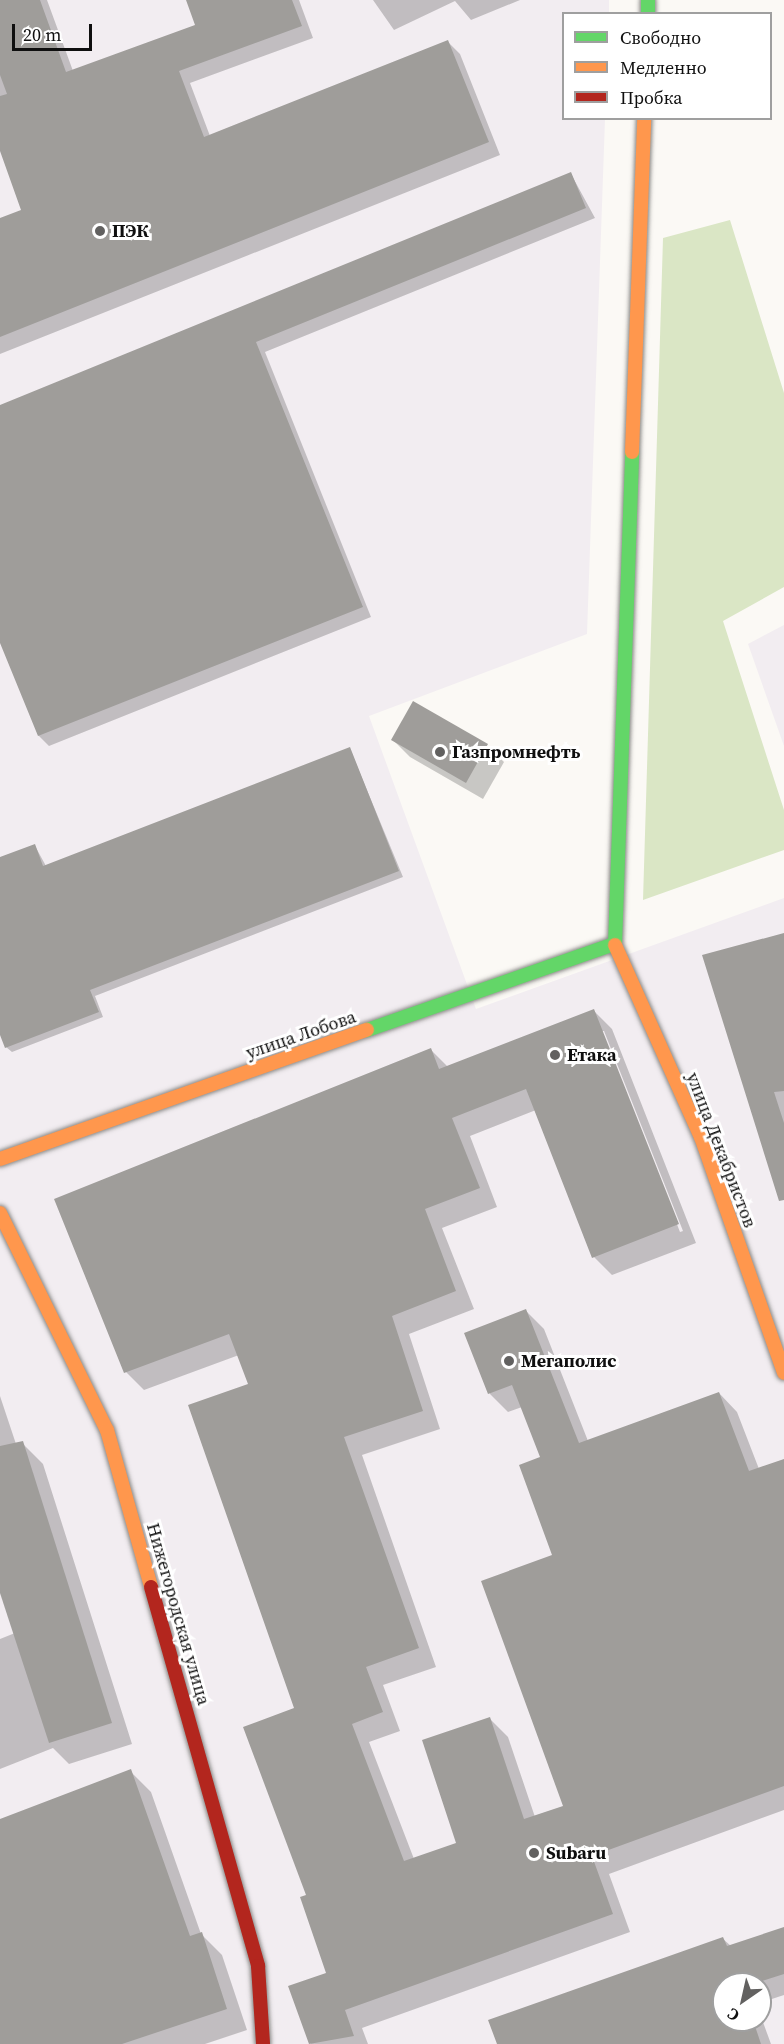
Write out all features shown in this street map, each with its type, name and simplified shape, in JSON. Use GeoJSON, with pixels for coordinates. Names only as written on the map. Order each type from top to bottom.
{"type":"FeatureCollection","features":[{"type":"Feature","properties":{"kind":"street"},"geometry":{"type":"LineString","coordinates":[[614,944],[644,120]]}},
{"type":"Feature","properties":{"kind":"street","name":"улица Лобова"},"geometry":{"type":"LineString","coordinates":[[0,1159],[614,944]]}},
{"type":"Feature","properties":{"kind":"street","name":"улица Декабристов"},"geometry":{"type":"LineString","coordinates":[[614,944],[701,1137],[784,1373]]}},
{"type":"Feature","properties":{"kind":"street","name":"Нижегородская улица"},"geometry":{"type":"LineString","coordinates":[[0,1213],[107,1430],[258,1966],[263,2044]]}},
{"type":"Feature","properties":{"kind":"shaded area"},"geometry":{"type":"Polygon","coordinates":[[[0,0],[609,0],[609,12],[562,12],[562,120],[605,120],[587,634],[369,716],[476,1009],[784,898],[784,2044],[0,2044],[0,0]]]}},
{"type":"Feature","properties":{"kind":"shaded area"},"geometry":{"type":"Polygon","coordinates":[[[784,625],[784,746],[748,644],[784,625]]]}},
{"type":"Feature","properties":{"kind":"green space"},"geometry":{"type":"Polygon","coordinates":[[[730,220],[784,393],[784,587],[723,621],[784,810],[784,850],[643,900],[663,238],[730,220]]]}},
{"type":"Feature","properties":{"kind":"building"},"geometry":{"type":"Polygon","coordinates":[[[0,0],[40,0],[66,72],[195,25],[186,0],[292,0],[302,26],[179,71],[204,137],[448,40],[489,142],[0,337],[0,218],[21,210],[0,151],[0,96],[7,94],[0,75],[0,0]]]}},
{"type":"Feature","properties":{"kind":"building"},"geometry":{"type":"Polygon","coordinates":[[[571,172],[586,208],[256,342],[363,607],[38,736],[0,643],[0,405],[571,172]]]}},
{"type":"Feature","properties":{"kind":"building"},"geometry":{"type":"Polygon","coordinates":[[[413,701],[488,744],[466,783],[391,740],[413,701]]]}},
{"type":"Feature","properties":{"kind":"building"},"geometry":{"type":"Polygon","coordinates":[[[350,747],[399,871],[90,990],[99,1012],[5,1048],[0,1035],[0,857],[35,844],[43,866],[350,747]]]}},
{"type":"Feature","properties":{"kind":"building"},"geometry":{"type":"Polygon","coordinates":[[[784,933],[784,1091],[774,1092],[784,1123],[784,1200],[779,1201],[702,955],[784,933]]]}},
{"type":"Feature","properties":{"kind":"building"},"geometry":{"type":"Polygon","coordinates":[[[594,1009],[679,1224],[592,1258],[526,1089],[452,1118],[480,1188],[425,1209],[456,1291],[392,1316],[423,1411],[344,1437],[419,1648],[366,1667],[383,1712],[352,1724],[404,1861],[456,1843],[422,1740],[490,1717],[524,1819],[563,1806],[481,1581],[552,1555],[519,1465],[540,1457],[512,1385],[488,1394],[464,1333],[526,1309],[579,1443],[719,1392],[749,1471],[784,1459],[784,1786],[592,1856],[613,1914],[345,2010],[354,2036],[309,2044],[288,1986],[326,1973],[300,1897],[306,1895],[243,1727],[294,1708],[188,1405],[248,1384],[229,1334],[124,1373],[54,1199],[431,1048],[439,1069],[594,1009]]]}},
{"type":"Feature","properties":{"kind":"building"},"geometry":{"type":"Polygon","coordinates":[[[23,1441],[112,1723],[49,1743],[0,1593],[0,1446],[23,1441]]]}},
{"type":"Feature","properties":{"kind":"building"},"geometry":{"type":"Polygon","coordinates":[[[131,1769],[190,1936],[202,1932],[227,2009],[122,2044],[0,2044],[0,1819],[131,1769]]]}},
{"type":"Feature","properties":{"kind":"building"},"geometry":{"type":"Polygon","coordinates":[[[784,1927],[784,1974],[772,1978],[772,1972],[712,1972],[712,2032],[757,2032],[761,2044],[497,2044],[488,2020],[723,1937],[727,1946],[784,1927]]]}},
{"type":"Feature","properties":{"kind":"traffic: fast"},"geometry":{"type":"LineString","coordinates":[[648,0],[648,12]]}},
{"type":"Feature","properties":{"kind":"traffic: fast"},"geometry":{"type":"LineString","coordinates":[[615,945],[632,452]]}},
{"type":"Feature","properties":{"kind":"traffic: fast"},"geometry":{"type":"LineString","coordinates":[[367,1030],[614,944]]}},
{"type":"Feature","properties":{"kind":"traffic: slow"},"geometry":{"type":"LineString","coordinates":[[632,452],[644,120]]}},
{"type":"Feature","properties":{"kind":"traffic: slow"},"geometry":{"type":"LineString","coordinates":[[615,945],[701,1137],[784,1373]]}},
{"type":"Feature","properties":{"kind":"traffic: slow"},"geometry":{"type":"LineString","coordinates":[[0,1159],[367,1030]]}},
{"type":"Feature","properties":{"kind":"traffic: slow"},"geometry":{"type":"LineString","coordinates":[[0,1213],[107,1430],[151,1587]]}},
{"type":"Feature","properties":{"kind":"traffic: jam"},"geometry":{"type":"LineString","coordinates":[[151,1587],[258,1966],[263,2044]]}},
{"type":"Feature","properties":{"kind":"place","name":"ПЭК"},"geometry":{"type":"Point","coordinates":[100,231]}},
{"type":"Feature","properties":{"kind":"place","name":"Газпромнефть"},"geometry":{"type":"Point","coordinates":[440,752]}},
{"type":"Feature","properties":{"kind":"place","name":"Етака"},"geometry":{"type":"Point","coordinates":[555,1055]}},
{"type":"Feature","properties":{"kind":"place","name":"Мегаполис"},"geometry":{"type":"Point","coordinates":[509,1361]}},
{"type":"Feature","properties":{"kind":"place","name":"Subaru"},"geometry":{"type":"Point","coordinates":[534,1853]}}]}
